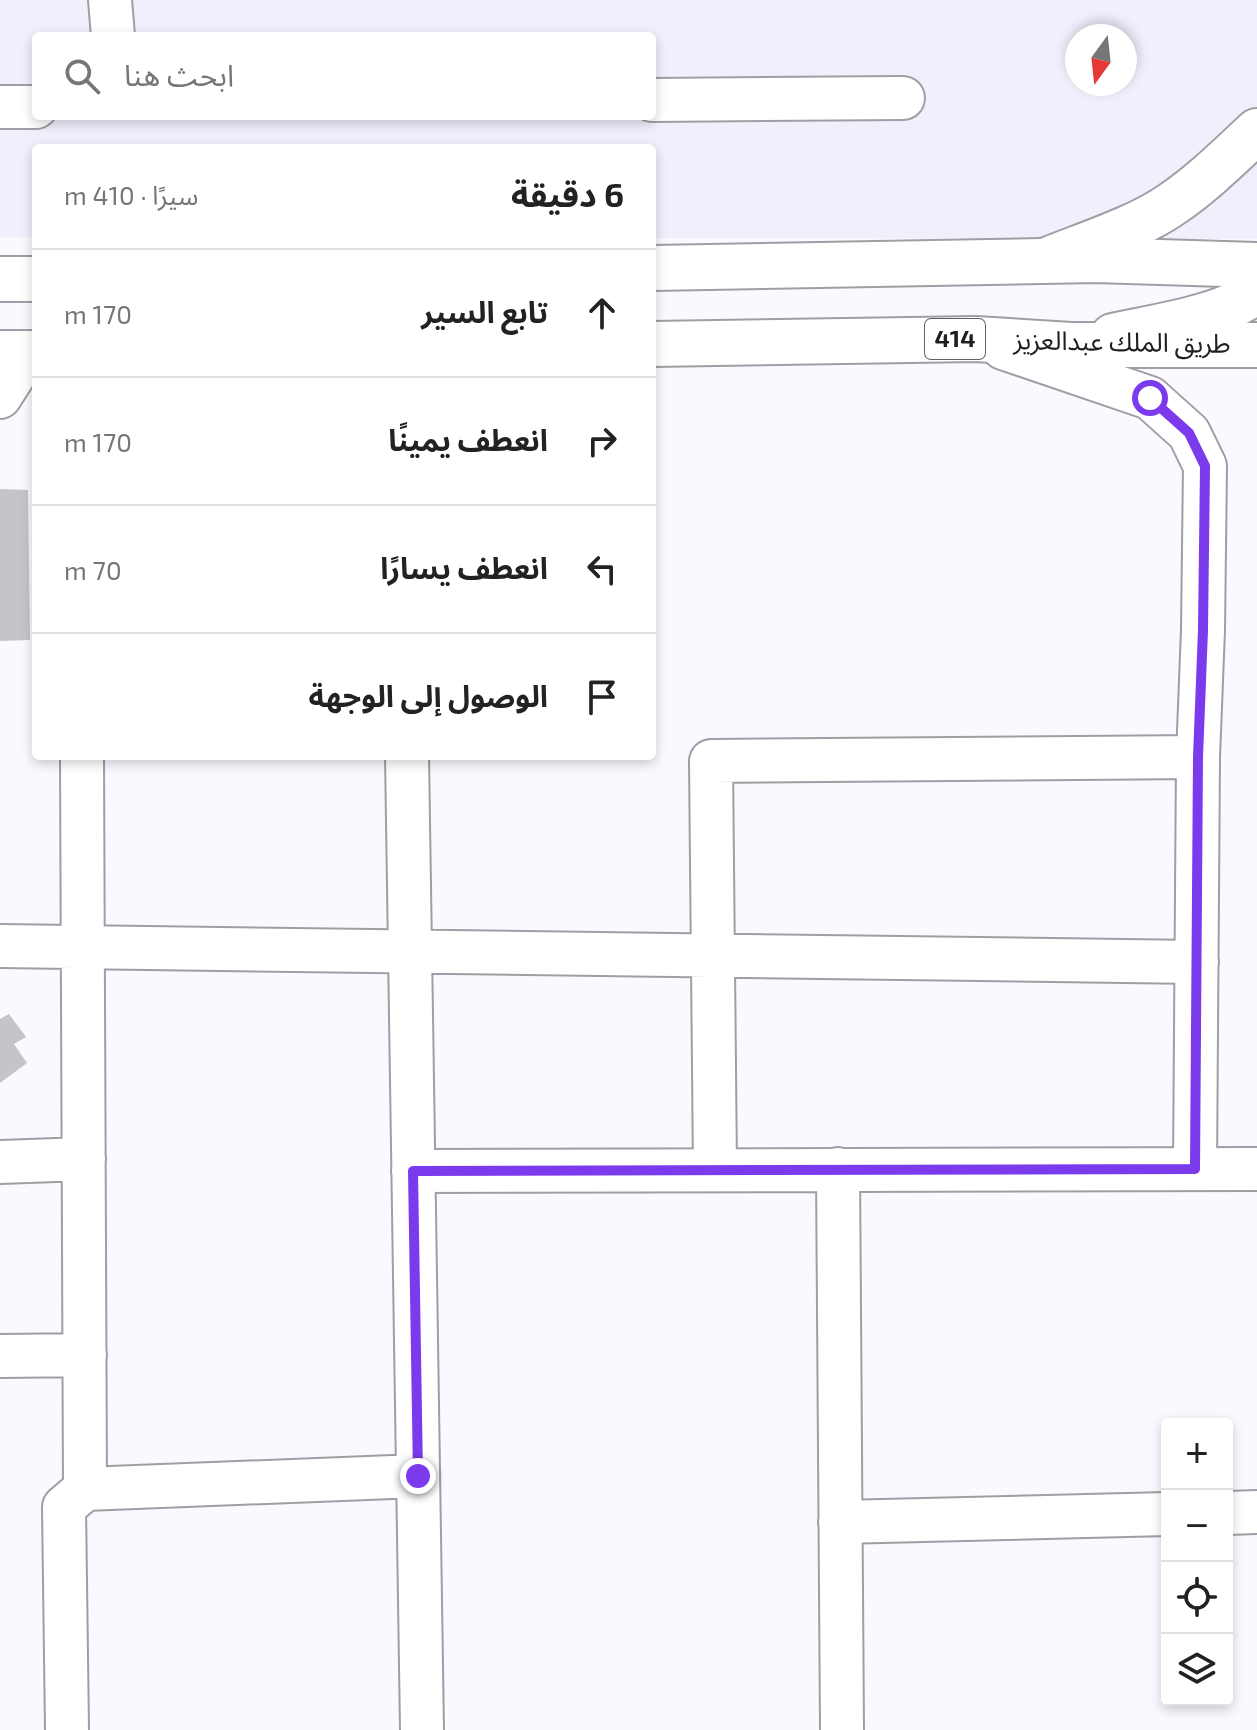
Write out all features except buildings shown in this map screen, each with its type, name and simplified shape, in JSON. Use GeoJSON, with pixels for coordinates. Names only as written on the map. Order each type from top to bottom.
{"type":"FeatureCollection","features":[{"type":"Feature","properties":{"kind":"main road"},"geometry":{"type":"LineString","coordinates":[[1045,260],[1121,231],[1171,205],[1226,161],[1257,131]]}},
{"type":"Feature","properties":{"kind":"main road"},"geometry":{"type":"LineString","coordinates":[[656,268],[1045,260],[1257,265]]}},
{"type":"Feature","properties":{"kind":"main road"},"geometry":{"type":"LineString","coordinates":[[0,279],[32,279]]}},
{"type":"Feature","properties":{"kind":"main road"},"geometry":{"type":"LineString","coordinates":[[1071,345],[1203,316],[1250,297],[1257,290]]}},
{"type":"Feature","properties":{"kind":"main road","name":"طريق الملك عبدالعزيز"},"geometry":{"type":"LineString","coordinates":[[656,344],[976,339],[1071,345],[1257,345]]}},
{"type":"Feature","properties":{"kind":"street"},"geometry":{"type":"LineString","coordinates":[[110,0],[113,32]]}},
{"type":"Feature","properties":{"kind":"street"},"geometry":{"type":"LineString","coordinates":[[656,100],[903,98]]}},
{"type":"Feature","properties":{"kind":"street"},"geometry":{"type":"LineString","coordinates":[[0,107],[32,107]]}},
{"type":"Feature","properties":{"kind":"street"},"geometry":{"type":"LineString","coordinates":[[976,339],[1150,398],[1189,433],[1205,466],[1198,757],[1195,1169]]}},
{"type":"Feature","properties":{"kind":"street"},"geometry":{"type":"LineString","coordinates":[[0,397],[21,353]]}},
{"type":"Feature","properties":{"kind":"street"},"geometry":{"type":"LineString","coordinates":[[715,1170],[711,761],[1198,757]]}},
{"type":"Feature","properties":{"kind":"street"},"geometry":{"type":"LineString","coordinates":[[82,760],[85,1489]]}},
{"type":"Feature","properties":{"kind":"street"},"geometry":{"type":"LineString","coordinates":[[407,760],[422,1730]]}},
{"type":"Feature","properties":{"kind":"street"},"geometry":{"type":"LineString","coordinates":[[0,946],[1197,962]]}},
{"type":"Feature","properties":{"kind":"street"},"geometry":{"type":"LineString","coordinates":[[0,1162],[84,1159]]}},
{"type":"Feature","properties":{"kind":"street"},"geometry":{"type":"LineString","coordinates":[[838,1169],[842,1730]]}},
{"type":"Feature","properties":{"kind":"street"},"geometry":{"type":"LineString","coordinates":[[413,1171],[1257,1169]]}},
{"type":"Feature","properties":{"kind":"street"},"geometry":{"type":"LineString","coordinates":[[0,1356],[85,1355]]}},
{"type":"Feature","properties":{"kind":"street"},"geometry":{"type":"LineString","coordinates":[[67,1730],[64,1507],[85,1489],[418,1476]]}},
{"type":"Feature","properties":{"kind":"street"},"geometry":{"type":"LineString","coordinates":[[1233,1513],[1257,1512]]}},
{"type":"Feature","properties":{"kind":"street"},"geometry":{"type":"LineString","coordinates":[[840,1522],[1161,1514]]}},
{"type":"Feature","properties":{"kind":"shaded area"},"geometry":{"type":"Polygon","coordinates":[[[0,0],[1257,0],[1257,239],[656,238],[656,144],[32,144],[32,237],[0,237],[0,0]]]}},
{"type":"Feature","properties":{"kind":"route"},"geometry":{"type":"LineString","coordinates":[[418,1476],[413,1171],[1195,1169],[1198,757],[1205,466],[1189,433],[1150,398]]}}]}
